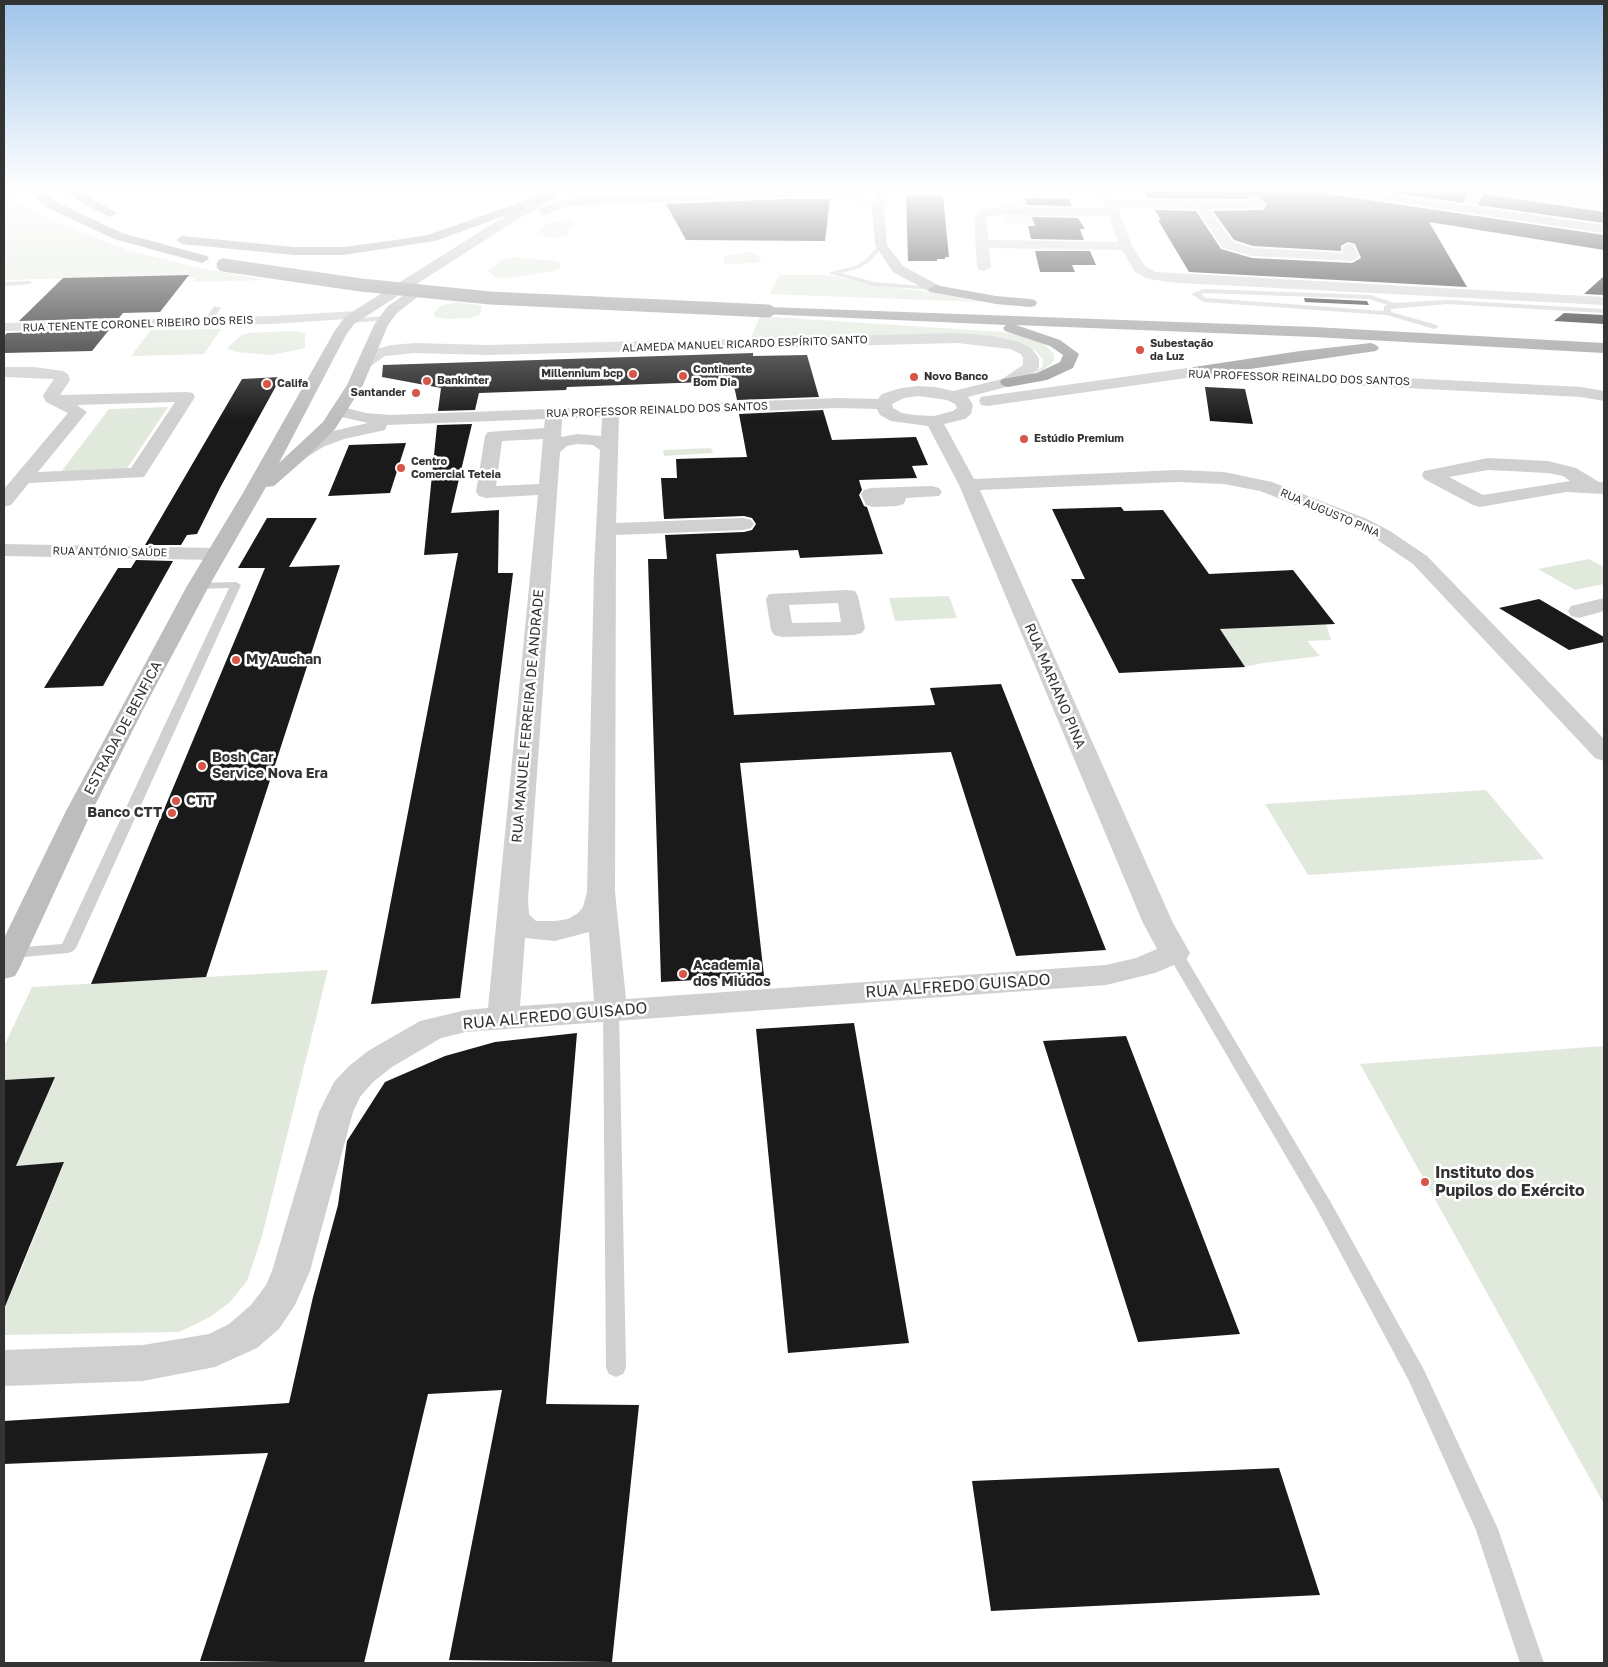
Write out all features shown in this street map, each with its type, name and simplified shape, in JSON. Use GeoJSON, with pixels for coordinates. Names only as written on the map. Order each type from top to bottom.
{"type":"FeatureCollection","features":[{"type":"Feature","properties":{"kind":"highway"},"geometry":{"type":"LineString","coordinates":[[222,265],[361,285],[490,298],[1114,311],[1604,337]]}},
{"type":"Feature","properties":{"kind":"highway"},"geometry":{"type":"LineString","coordinates":[[306,265],[379,276],[493,287],[968,318],[1444,338],[1604,348]]}},
{"type":"Feature","properties":{"kind":"highway"},"geometry":{"type":"LineString","coordinates":[[935,289],[996,300],[1045,305]]}},
{"type":"Feature","properties":{"kind":"highway"},"geometry":{"type":"LineString","coordinates":[[1094,309],[1114,311]]}},
{"type":"Feature","properties":{"kind":"highway"},"geometry":{"type":"LineString","coordinates":[[968,318],[1020,331],[1055,343],[1071,354],[1067,365],[1040,378],[1008,382]]}},
{"type":"Feature","properties":{"kind":"highway"},"geometry":{"type":"LineString","coordinates":[[1028,320],[1207,338],[1395,345],[1604,359]]}},
{"type":"Feature","properties":{"kind":"highway"},"geometry":{"type":"LineString","coordinates":[[1194,372],[1300,356],[1395,345]]}},
{"type":"Feature","properties":{"kind":"street","name":"ESTRADA DE BENFICA"},"geometry":{"type":"LineString","coordinates":[[8,961],[79,811],[215,554],[253,493],[322,370],[339,335],[353,318],[436,265]]}},
{"type":"Feature","properties":{"kind":"street","name":"ESTRADA DE BENFICA"},"geometry":{"type":"LineString","coordinates":[[253,493],[301,453],[329,425],[355,385],[386,318],[407,299],[460,265]]}},
{"type":"Feature","properties":{"kind":"street"},"geometry":{"type":"LineString","coordinates":[[895,265],[898,269],[935,289]]}},
{"type":"Feature","properties":{"kind":"street"},"geometry":{"type":"LineString","coordinates":[[1137,265],[1140,269],[1153,276],[1179,279],[1604,301]]}},
{"type":"Feature","properties":{"kind":"street","name":"RUA TENENTE CORONEL RIBEIRO DOS REIS"},"geometry":{"type":"LineString","coordinates":[[4,327],[353,318]]}},
{"type":"Feature","properties":{"kind":"street","name":"ALAMEDA MANUEL RICARDO ESPÍRITO SANTO"},"geometry":{"type":"LineString","coordinates":[[365,363],[380,353],[404,348],[487,350],[957,338],[993,340],[1014,345],[1026,351],[1031,358],[1031,366],[1008,382],[959,400]]}},
{"type":"Feature","properties":{"kind":"street"},"geometry":{"type":"LineString","coordinates":[[322,370],[327,383],[326,394],[331,407],[339,411]]}},
{"type":"Feature","properties":{"kind":"street"},"geometry":{"type":"LineString","coordinates":[[4,372],[52,373],[60,376],[62,380],[51,395],[56,400],[78,412],[4,501]]}},
{"type":"Feature","properties":{"kind":"street","name":"RUA PROFESSOR REINALDO DOS SANTOS"},"geometry":{"type":"LineString","coordinates":[[959,400],[1002,397],[1194,372],[1573,391],[1604,396]]}},
{"type":"Feature","properties":{"kind":"street","name":"RUA PROFESSOR REINALDO DOS SANTOS"},"geometry":{"type":"LineString","coordinates":[[355,385],[359,399],[368,403],[431,418]]}},
{"type":"Feature","properties":{"kind":"street"},"geometry":{"type":"LineString","coordinates":[[936,392],[959,400],[965,410],[958,415],[934,421],[897,417],[886,411],[883,404],[888,398],[901,393],[936,392]]}},
{"type":"Feature","properties":{"kind":"street"},"geometry":{"type":"LineString","coordinates":[[24,478],[136,473],[187,397],[56,400]]}},
{"type":"Feature","properties":{"kind":"street","name":"RUA PROFESSOR REINALDO DOS SANTOS"},"geometry":{"type":"LineString","coordinates":[[339,411],[366,418],[431,418],[552,432],[611,411],[839,402],[883,404]]}},
{"type":"Feature","properties":{"kind":"street"},"geometry":{"type":"LineString","coordinates":[[611,411],[606,529],[601,892],[611,1011]]}},
{"type":"Feature","properties":{"kind":"street","name":"RUA PROFESSOR REINALDO DOS SANTOS"},"geometry":{"type":"LineString","coordinates":[[301,453],[317,443],[339,434],[431,418]]}},
{"type":"Feature","properties":{"kind":"street","name":"RUA MARIANO PINA"},"geometry":{"type":"LineString","coordinates":[[934,421],[968,485],[1158,923],[1175,953]]}},
{"type":"Feature","properties":{"kind":"street"},"geometry":{"type":"LineString","coordinates":[[548,489],[486,492],[494,436],[552,432],[561,442],[577,439],[597,440],[609,448]]}},
{"type":"Feature","properties":{"kind":"street","name":"RUA MANUEL FERREIRA DE ANDRADE"},"geometry":{"type":"LineString","coordinates":[[503,1018],[552,432]]}},
{"type":"Feature","properties":{"kind":"street"},"geometry":{"type":"LineString","coordinates":[[1488,464],[1548,467],[1569,472],[1599,488],[1566,486],[1480,501],[1431,476],[1488,464]]}},
{"type":"Feature","properties":{"kind":"street","name":"RUA AUGUSTO PINA"},"geometry":{"type":"LineString","coordinates":[[968,485],[1177,476],[1224,478],[1265,486],[1360,523],[1383,535],[1420,560],[1604,753]]}},
{"type":"Feature","properties":{"kind":"street"},"geometry":{"type":"LineString","coordinates":[[894,493],[932,492]]}},
{"type":"Feature","properties":{"kind":"street"},"geometry":{"type":"LineString","coordinates":[[606,529],[744,524]]}},
{"type":"Feature","properties":{"kind":"street","name":"RUA ANTÓNIO SAÚDE"},"geometry":{"type":"LineString","coordinates":[[4,550],[215,554]]}},
{"type":"Feature","properties":{"kind":"street"},"geometry":{"type":"LineString","coordinates":[[1579,610],[1604,605]]}},
{"type":"Feature","properties":{"kind":"street"},"geometry":{"type":"LineString","coordinates":[[513,897],[514,914],[520,924],[530,930],[554,931],[576,927],[588,920],[597,909],[601,892]]}},
{"type":"Feature","properties":{"kind":"street","name":"RUA ALFREDO GUISADO"},"geometry":{"type":"LineString","coordinates":[[4,1368],[143,1363],[215,1350],[243,1336],[266,1317],[281,1294],[291,1271],[336,1112],[346,1091],[361,1074],[380,1059],[431,1029],[466,1021],[503,1018],[1106,975],[1144,966],[1175,953]]}},
{"type":"Feature","properties":{"kind":"lane"},"geometry":{"type":"LineString","coordinates":[[861,265],[832,274],[874,284],[935,289]]}},
{"type":"Feature","properties":{"kind":"lane"},"geometry":{"type":"LineString","coordinates":[[4,284],[30,283]]}},
{"type":"Feature","properties":{"kind":"lane"},"geometry":{"type":"LineString","coordinates":[[1395,305],[1388,310],[1289,305],[1204,300],[1195,294],[1204,290],[1370,296],[1395,305],[1447,302],[1604,311]]}},
{"type":"Feature","properties":{"kind":"lane"},"geometry":{"type":"LineString","coordinates":[[1289,305],[1274,301],[1293,298],[1303,304],[1388,310],[1434,327]]}},
{"type":"Feature","properties":{"kind":"lane"},"geometry":{"type":"LineString","coordinates":[[1416,304],[1485,313]]}},
{"type":"Feature","properties":{"kind":"lane"},"geometry":{"type":"LineString","coordinates":[[207,322],[217,308]]}},
{"type":"Feature","properties":{"kind":"lane"},"geometry":{"type":"LineString","coordinates":[[1590,310],[1595,319]]}},
{"type":"Feature","properties":{"kind":"lane"},"geometry":{"type":"LineString","coordinates":[[353,318],[386,318]]}},
{"type":"Feature","properties":{"kind":"lane"},"geometry":{"type":"LineString","coordinates":[[8,961],[68,948],[236,584],[198,586]]}},
{"type":"Feature","properties":{"kind":"lane"},"geometry":{"type":"LineString","coordinates":[[1175,953],[1324,1206],[1417,1376],[1487,1529],[1532,1663]]}},
{"type":"Feature","properties":{"kind":"lane"},"geometry":{"type":"LineString","coordinates":[[611,1011],[616,1368]]}},
{"type":"Feature","properties":{"kind":"shaded area"},"geometry":{"type":"Polygon","coordinates":[[[4,265],[186,265],[265,280],[193,282],[195,278],[187,277],[188,275],[4,280],[4,265]]]}},
{"type":"Feature","properties":{"kind":"shaded area"},"geometry":{"type":"Polygon","coordinates":[[[495,265],[561,265],[559,269],[554,271],[508,278],[495,277],[487,270],[495,265]]]}},
{"type":"Feature","properties":{"kind":"shaded area"},"geometry":{"type":"Polygon","coordinates":[[[779,275],[830,275],[868,284],[936,293],[979,302],[770,294],[779,275]]]}},
{"type":"Feature","properties":{"kind":"shaded area"},"geometry":{"type":"Polygon","coordinates":[[[456,302],[480,305],[482,307],[480,314],[470,318],[447,319],[434,317],[440,306],[456,302]]]}},
{"type":"Feature","properties":{"kind":"shaded area"},"geometry":{"type":"Polygon","coordinates":[[[760,316],[1016,334],[1043,343],[1054,354],[1054,360],[1041,371],[1027,376],[1042,367],[1043,360],[1036,351],[1015,343],[750,340],[760,316]]]}},
{"type":"Feature","properties":{"kind":"shaded area"},"geometry":{"type":"Polygon","coordinates":[[[221,329],[204,354],[131,356],[151,330],[221,329]]]}},
{"type":"Feature","properties":{"kind":"shaded area"},"geometry":{"type":"Polygon","coordinates":[[[292,331],[305,333],[305,348],[272,355],[236,352],[227,348],[240,336],[248,333],[292,331]]]}},
{"type":"Feature","properties":{"kind":"shaded area"},"geometry":{"type":"Polygon","coordinates":[[[168,407],[126,470],[61,472],[109,409],[168,407]]]}},
{"type":"Feature","properties":{"kind":"shaded area"},"geometry":{"type":"Polygon","coordinates":[[[711,448],[713,453],[664,456],[663,450],[711,448]]]}},
{"type":"Feature","properties":{"kind":"shaded area"},"geometry":{"type":"Polygon","coordinates":[[[1589,559],[1604,567],[1604,584],[1575,590],[1538,569],[1589,559]]]}},
{"type":"Feature","properties":{"kind":"shaded area"},"geometry":{"type":"Polygon","coordinates":[[[949,596],[957,618],[895,621],[889,598],[949,596]]]}},
{"type":"Feature","properties":{"kind":"shaded area"},"geometry":{"type":"Polygon","coordinates":[[[1326,624],[1331,640],[1307,641],[1320,656],[1245,667],[1220,629],[1326,624]]]}},
{"type":"Feature","properties":{"kind":"shaded area"},"geometry":{"type":"Polygon","coordinates":[[[1486,790],[1544,859],[1308,875],[1265,804],[1486,790]]]}},
{"type":"Feature","properties":{"kind":"shaded area"},"geometry":{"type":"Polygon","coordinates":[[[328,970],[262,1236],[247,1281],[230,1302],[210,1317],[179,1332],[4,1335],[4,1282],[17,1280],[64,1163],[16,1166],[55,1077],[4,1080],[4,1046],[32,987],[328,970]]]}},
{"type":"Feature","properties":{"kind":"shaded area"},"geometry":{"type":"Polygon","coordinates":[[[1604,1046],[1604,1504],[1360,1064],[1604,1046]]]}},
{"type":"Feature","properties":{"kind":"building"},"geometry":{"type":"Polygon","coordinates":[[[1038,265],[1096,265],[1072,265],[1075,272],[1040,272],[1038,265]]]}},
{"type":"Feature","properties":{"kind":"building"},"geometry":{"type":"Polygon","coordinates":[[[1185,265],[1454,265],[1467,287],[1189,272],[1185,265]]]}},
{"type":"Feature","properties":{"kind":"building"},"geometry":{"type":"Polygon","coordinates":[[[189,275],[160,312],[123,313],[119,318],[19,321],[63,278],[189,275]]]}},
{"type":"Feature","properties":{"kind":"building"},"geometry":{"type":"Polygon","coordinates":[[[1604,276],[1604,295],[1584,294],[1604,276]]]}},
{"type":"Feature","properties":{"kind":"building"},"geometry":{"type":"Polygon","coordinates":[[[1304,298],[1367,301],[1369,305],[1305,302],[1304,298]]]}},
{"type":"Feature","properties":{"kind":"building"},"geometry":{"type":"Polygon","coordinates":[[[1564,313],[1604,315],[1604,324],[1554,321],[1564,313]]]}},
{"type":"Feature","properties":{"kind":"building"},"geometry":{"type":"Polygon","coordinates":[[[109,330],[92,351],[4,353],[4,336],[7,333],[109,330]]]}},
{"type":"Feature","properties":{"kind":"building"},"geometry":{"type":"Polygon","coordinates":[[[753,353],[753,356],[807,355],[819,397],[737,400],[733,381],[567,387],[566,390],[479,393],[475,410],[438,411],[441,388],[382,377],[383,365],[753,353]]]}},
{"type":"Feature","properties":{"kind":"building"},"geometry":{"type":"Polygon","coordinates":[[[281,377],[197,534],[187,535],[181,545],[145,545],[242,379],[281,377]]]}},
{"type":"Feature","properties":{"kind":"building"},"geometry":{"type":"Polygon","coordinates":[[[1205,387],[1245,389],[1253,424],[1210,421],[1205,387]]]}},
{"type":"Feature","properties":{"kind":"building"},"geometry":{"type":"Polygon","coordinates":[[[823,410],[832,440],[916,437],[928,465],[912,466],[917,478],[859,480],[862,490],[859,495],[864,506],[867,507],[883,554],[800,558],[798,550],[716,554],[734,715],[935,705],[930,688],[1001,684],[1106,950],[1016,956],[951,752],[740,763],[764,976],[661,982],[648,559],[667,559],[665,535],[744,532],[752,530],[756,524],[752,518],[744,516],[664,519],[661,478],[677,478],[676,459],[747,457],[739,414],[823,410]]]}},
{"type":"Feature","properties":{"kind":"building"},"geometry":{"type":"Polygon","coordinates":[[[472,424],[451,513],[499,510],[498,573],[513,573],[460,998],[371,1004],[458,553],[424,555],[437,425],[472,424]]]}},
{"type":"Feature","properties":{"kind":"building"},"geometry":{"type":"Polygon","coordinates":[[[406,443],[390,493],[328,496],[349,445],[406,443]]]}},
{"type":"Feature","properties":{"kind":"building"},"geometry":{"type":"Polygon","coordinates":[[[1121,507],[1124,511],[1163,510],[1209,574],[1293,570],[1335,624],[1220,629],[1245,667],[1119,673],[1071,579],[1085,579],[1052,509],[1121,507]]]}},
{"type":"Feature","properties":{"kind":"building"},"geometry":{"type":"Polygon","coordinates":[[[267,518],[317,518],[289,567],[340,565],[206,977],[91,984],[265,568],[238,568],[267,518]]]}},
{"type":"Feature","properties":{"kind":"building"},"geometry":{"type":"Polygon","coordinates":[[[136,560],[173,561],[103,686],[44,688],[118,568],[131,568],[136,560]]]}},
{"type":"Feature","properties":{"kind":"building"},"geometry":{"type":"Polygon","coordinates":[[[1539,599],[1604,637],[1604,642],[1569,650],[1499,608],[1539,599]]]}},
{"type":"Feature","properties":{"kind":"building"},"geometry":{"type":"Polygon","coordinates":[[[854,1023],[909,1343],[788,1353],[756,1029],[854,1023]]]}},
{"type":"Feature","properties":{"kind":"building"},"geometry":{"type":"Polygon","coordinates":[[[577,1033],[546,1404],[639,1405],[612,1662],[449,1660],[502,1390],[428,1394],[364,1663],[200,1661],[268,1453],[4,1464],[4,1421],[289,1403],[313,1297],[338,1205],[347,1141],[385,1082],[445,1056],[495,1042],[577,1033]]]}},
{"type":"Feature","properties":{"kind":"building"},"geometry":{"type":"Polygon","coordinates":[[[1126,1036],[1240,1334],[1138,1342],[1043,1041],[1126,1036]]]}},
{"type":"Feature","properties":{"kind":"building"},"geometry":{"type":"Polygon","coordinates":[[[55,1077],[16,1166],[64,1162],[4,1309],[4,1080],[55,1077]]]}},
{"type":"Feature","properties":{"kind":"building"},"geometry":{"type":"Polygon","coordinates":[[[1279,1468],[1320,1595],[991,1611],[972,1481],[1279,1468]]]}},
{"type":"Feature","properties":{"kind":"place","name":"Subestação da Luz"},"geometry":{"type":"Point","coordinates":[1140,350]}},
{"type":"Feature","properties":{"kind":"place","name":"Millennium bcp"},"geometry":{"type":"Point","coordinates":[633,374]}},
{"type":"Feature","properties":{"kind":"place","name":"Continente Bom Dia"},"geometry":{"type":"Point","coordinates":[683,376]}},
{"type":"Feature","properties":{"kind":"place","name":"Novo Banco"},"geometry":{"type":"Point","coordinates":[914,377]}},
{"type":"Feature","properties":{"kind":"place","name":"Bankinter"},"geometry":{"type":"Point","coordinates":[427,381]}},
{"type":"Feature","properties":{"kind":"place","name":"Califa"},"geometry":{"type":"Point","coordinates":[267,384]}},
{"type":"Feature","properties":{"kind":"place","name":"Santander"},"geometry":{"type":"Point","coordinates":[416,393]}},
{"type":"Feature","properties":{"kind":"place","name":"Estúdio Premium"},"geometry":{"type":"Point","coordinates":[1024,439]}},
{"type":"Feature","properties":{"kind":"place","name":"Centro Comercial Teteia"},"geometry":{"type":"Point","coordinates":[401,468]}},
{"type":"Feature","properties":{"kind":"place","name":"My Auchan"},"geometry":{"type":"Point","coordinates":[236,660]}},
{"type":"Feature","properties":{"kind":"place","name":"Bosh Car Service Nova Era"},"geometry":{"type":"Point","coordinates":[202,766]}},
{"type":"Feature","properties":{"kind":"place","name":"CTT"},"geometry":{"type":"Point","coordinates":[176,801]}},
{"type":"Feature","properties":{"kind":"place","name":"Banco CTT"},"geometry":{"type":"Point","coordinates":[172,813]}},
{"type":"Feature","properties":{"kind":"place","name":"Academia dos Miúdos"},"geometry":{"type":"Point","coordinates":[683,974]}},
{"type":"Feature","properties":{"kind":"place","name":"Instituto dos Pupilos do Exército"},"geometry":{"type":"Point","coordinates":[1425,1182]}}]}
